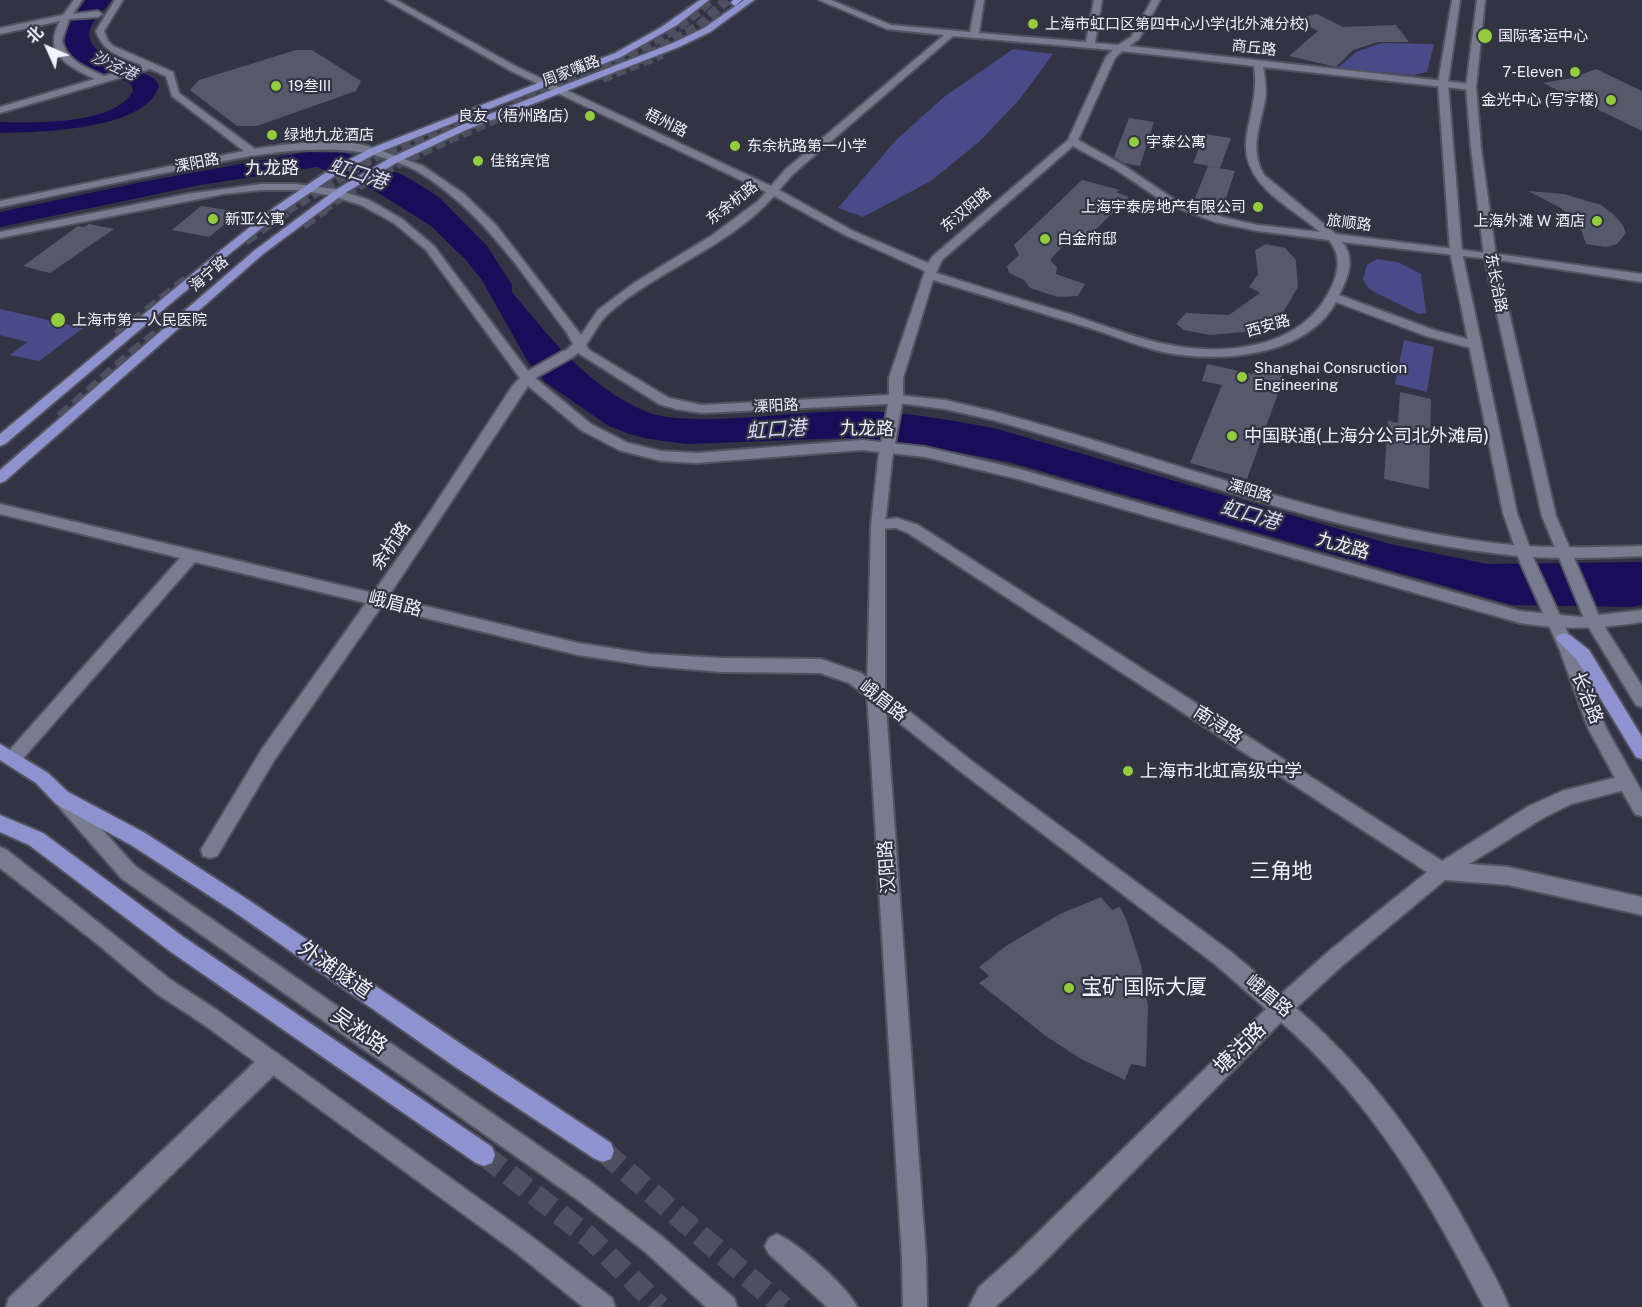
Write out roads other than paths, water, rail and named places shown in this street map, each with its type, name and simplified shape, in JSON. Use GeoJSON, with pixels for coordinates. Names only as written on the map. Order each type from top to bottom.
{"type":"FeatureCollection","features":[{"type":"Feature","properties":{"kind":"main road","name":"周家嘴路"},"geometry":{"type":"LineString","coordinates":[[369,153],[618,55],[686,16],[705,0]]}},
{"type":"Feature","properties":{"kind":"main road","name":"周家嘴路"},"geometry":{"type":"LineString","coordinates":[[391,161],[682,42],[722,20],[750,0]]}},
{"type":"Feature","properties":{"kind":"main road","name":"海宁路"},"geometry":{"type":"LineString","coordinates":[[0,441],[224,254],[310,187],[369,153]]}},
{"type":"Feature","properties":{"kind":"main road","name":"海宁路"},"geometry":{"type":"LineString","coordinates":[[0,478],[303,216],[336,193],[391,161]]}},
{"type":"Feature","properties":{"kind":"main road"},"geometry":{"type":"LineString","coordinates":[[1555,625],[1583,655],[1642,753]]}},
{"type":"Feature","properties":{"kind":"main road","name":"吴淞路"},"geometry":{"type":"LineString","coordinates":[[7,754],[42,778],[62,798]]}},
{"type":"Feature","properties":{"kind":"main road","name":"外滩隧道"},"geometry":{"type":"LineString","coordinates":[[62,798],[138,839],[243,907],[459,1056],[603,1151]]}},
{"type":"Feature","properties":{"kind":"main road"},"geometry":{"type":"LineString","coordinates":[[0,823],[36,839],[178,945],[484,1155]]}},
{"type":"Feature","properties":{"kind":"street"},"geometry":{"type":"LineString","coordinates":[[78,0],[58,39],[59,52],[71,64],[104,80]]}},
{"type":"Feature","properties":{"kind":"street"},"geometry":{"type":"LineString","coordinates":[[119,0],[100,31],[104,42],[110,48],[148,67],[170,74],[173,80],[172,90],[175,94],[252,152]]}},
{"type":"Feature","properties":{"kind":"street","name":"梧州路"},"geometry":{"type":"LineString","coordinates":[[390,0],[514,69],[773,191],[849,233],[930,272]]}},
{"type":"Feature","properties":{"kind":"street","name":"商丘路"},"geometry":{"type":"LineString","coordinates":[[823,0],[885,27],[1120,48],[1471,87]]}},
{"type":"Feature","properties":{"kind":"street"},"geometry":{"type":"LineString","coordinates":[[974,35],[980,0]]}},
{"type":"Feature","properties":{"kind":"street"},"geometry":{"type":"LineString","coordinates":[[1090,45],[1098,0]]}},
{"type":"Feature","properties":{"kind":"street","name":"东汉阳路"},"geometry":{"type":"LineString","coordinates":[[888,439],[896,378],[930,272],[944,250],[1072,141],[1111,57],[1120,48],[1136,39],[1156,0]]}},
{"type":"Feature","properties":{"kind":"street","name":"东长治路"},"geometry":{"type":"LineString","coordinates":[[1456,0],[1443,83],[1456,252],[1510,513],[1523,555],[1537,586]]}},
{"type":"Feature","properties":{"kind":"street","name":"东长治路"},"geometry":{"type":"LineString","coordinates":[[1481,0],[1471,87],[1476,148],[1490,256],[1549,516],[1564,556]]}},
{"type":"Feature","properties":{"kind":"street"},"geometry":{"type":"LineString","coordinates":[[0,31],[69,17],[99,14]]}},
{"type":"Feature","properties":{"kind":"street","name":"东余杭路"},"geometry":{"type":"LineString","coordinates":[[552,363],[579,346],[602,313],[638,286],[730,228],[773,191],[789,172],[952,33]]}},
{"type":"Feature","properties":{"kind":"street","name":"西安路"},"geometry":{"type":"LineString","coordinates":[[930,272],[1143,342],[1197,352],[1242,351],[1289,339],[1315,324],[1334,297],[1344,259],[1342,249],[1330,236],[1265,181],[1254,167],[1252,133],[1260,98],[1258,63]]}},
{"type":"Feature","properties":{"kind":"street"},"geometry":{"type":"LineString","coordinates":[[0,110],[148,67]]}},
{"type":"Feature","properties":{"kind":"street","name":"旅顺路"},"geometry":{"type":"LineString","coordinates":[[1072,141],[1119,167],[1171,202],[1197,214],[1258,228],[1490,256],[1642,278]]}},
{"type":"Feature","properties":{"kind":"street","name":"溧阳路"},"geometry":{"type":"LineString","coordinates":[[0,204],[252,152],[323,145],[354,147],[440,181],[477,211],[555,308],[573,332],[579,346],[590,357],[664,401],[688,408],[726,409],[939,403],[1355,520],[1448,542],[1523,555],[1564,556],[1642,551]]}},
{"type":"Feature","properties":{"kind":"street","name":"九龙路"},"geometry":{"type":"LineString","coordinates":[[0,236],[223,190],[262,185],[310,187],[336,193],[370,204],[415,233],[430,248],[531,375],[586,427],[610,441],[641,452],[697,458],[852,446],[888,439],[1555,625],[1591,616],[1642,616]]}},
{"type":"Feature","properties":{"kind":"street"},"geometry":{"type":"LineString","coordinates":[[1334,297],[1430,333],[1475,345]]}},
{"type":"Feature","properties":{"kind":"street","name":"余杭路"},"geometry":{"type":"LineString","coordinates":[[210,850],[225,822],[326,668],[446,501],[531,375],[552,363]]}},
{"type":"Feature","properties":{"kind":"street","name":"汉阳路"},"geometry":{"type":"LineString","coordinates":[[888,439],[878,525],[876,694],[914,1258],[915,1307]]}},
{"type":"Feature","properties":{"kind":"street","name":"峨眉路"},"geometry":{"type":"LineString","coordinates":[[0,509],[377,599],[541,641],[616,656],[721,665],[821,666],[855,678],[968,767],[1223,958],[1322,1044],[1357,1082],[1395,1130],[1451,1219],[1497,1307]]}},
{"type":"Feature","properties":{"kind":"street","name":"南浔路"},"geometry":{"type":"LineString","coordinates":[[878,525],[897,523],[913,529],[1442,871],[1508,876],[1642,906]]}},
{"type":"Feature","properties":{"kind":"street"},"geometry":{"type":"LineString","coordinates":[[7,754],[192,555]]}},
{"type":"Feature","properties":{"kind":"street"},"geometry":{"type":"LineString","coordinates":[[1564,556],[1591,616],[1642,700]]}},
{"type":"Feature","properties":{"kind":"street","name":"长治路"},"geometry":{"type":"LineString","coordinates":[[1537,586],[1592,717],[1626,783],[1642,808]]}},
{"type":"Feature","properties":{"kind":"street","name":"塘沽路"},"geometry":{"type":"LineString","coordinates":[[981,1307],[988,1296],[1282,1007],[1336,958],[1442,871],[1536,812],[1568,797],[1626,783]]}},
{"type":"Feature","properties":{"kind":"street","name":"吴淞路"},"geometry":{"type":"LineString","coordinates":[[62,798],[128,872],[583,1190],[652,1243],[724,1307]]}},
{"type":"Feature","properties":{"kind":"street"},"geometry":{"type":"LineString","coordinates":[[0,856],[164,987],[210,1017],[523,1244],[603,1307]]}},
{"type":"Feature","properties":{"kind":"street"},"geometry":{"type":"LineString","coordinates":[[18,1307],[271,1062]]}},
{"type":"Feature","properties":{"kind":"street"},"geometry":{"type":"LineString","coordinates":[[777,1246],[809,1272],[845,1307]]}},
{"type":"Feature","properties":{"kind":"water","name":"沙泾港"},"geometry":{"type":"Polygon","coordinates":[[[86,0],[112,0],[93,23],[89,37],[101,53],[155,79],[159,86],[150,101],[134,112],[88,126],[39,132],[0,133],[0,122],[52,122],[92,116],[124,102],[133,91],[131,84],[88,67],[69,53],[65,44],[69,25],[86,0]]]}},
{"type":"Feature","properties":{"kind":"water","name":"虹口港"},"geometry":{"type":"Polygon","coordinates":[[[307,152],[345,153],[403,175],[440,198],[487,246],[512,285],[512,292],[556,344],[607,390],[647,412],[665,417],[716,419],[835,411],[872,411],[925,416],[994,428],[1390,544],[1487,564],[1642,562],[1642,605],[1631,607],[1512,605],[1009,462],[925,446],[846,438],[687,444],[629,434],[607,425],[545,382],[528,362],[482,280],[465,259],[431,226],[372,189],[317,167],[200,185],[0,227],[0,212],[142,182],[307,152]]]}},
{"type":"Feature","properties":{"kind":"tunnel"},"geometry":{"type":"LineString","coordinates":[[601,65],[673,30],[710,0]]}},
{"type":"Feature","properties":{"kind":"tunnel"},"geometry":{"type":"LineString","coordinates":[[649,55],[699,26],[727,0]]}},
{"type":"Feature","properties":{"kind":"tunnel"},"geometry":{"type":"LineString","coordinates":[[602,78],[662,54]]}},
{"type":"Feature","properties":{"kind":"tunnel"},"geometry":{"type":"LineString","coordinates":[[513,102],[612,66]]}},
{"type":"Feature","properties":{"kind":"tunnel"},"geometry":{"type":"LineString","coordinates":[[322,210],[396,165],[528,105]]}},
{"type":"Feature","properties":{"kind":"tunnel"},"geometry":{"type":"LineString","coordinates":[[287,210],[375,157],[471,116]]}},
{"type":"Feature","properties":{"kind":"tunnel"},"geometry":{"type":"LineString","coordinates":[[244,240],[289,208]]}},
{"type":"Feature","properties":{"kind":"tunnel"},"geometry":{"type":"LineString","coordinates":[[302,224],[324,208]]}},
{"type":"Feature","properties":{"kind":"tunnel"},"geometry":{"type":"LineString","coordinates":[[118,336],[187,281]]}},
{"type":"Feature","properties":{"kind":"tunnel"},"geometry":{"type":"LineString","coordinates":[[61,418],[133,354],[165,329]]}},
{"type":"Feature","properties":{"kind":"tunnel"},"geometry":{"type":"LineString","coordinates":[[603,1151],[783,1307]]}},
{"type":"Feature","properties":{"kind":"tunnel"},"geometry":{"type":"LineString","coordinates":[[484,1155],[589,1237],[660,1307]]}},
{"type":"Feature","properties":{"kind":"place","name":"上海市虹口区第四中心小学(北外滩分校)"},"geometry":{"type":"Point","coordinates":[1033,24]}},
{"type":"Feature","properties":{"kind":"place","name":"国际客运中心"},"geometry":{"type":"Point","coordinates":[1485,36]}},
{"type":"Feature","properties":{"kind":"place","name":"7-Eleven"},"geometry":{"type":"Point","coordinates":[1575,72]}},
{"type":"Feature","properties":{"kind":"place","name":"19叁III"},"geometry":{"type":"Point","coordinates":[276,86]}},
{"type":"Feature","properties":{"kind":"place","name":"金光中心 (写字楼)"},"geometry":{"type":"Point","coordinates":[1611,100]}},
{"type":"Feature","properties":{"kind":"place","name":"良友（梧州路店）"},"geometry":{"type":"Point","coordinates":[590,116]}},
{"type":"Feature","properties":{"kind":"place","name":"绿地九龙酒店"},"geometry":{"type":"Point","coordinates":[272,135]}},
{"type":"Feature","properties":{"kind":"place","name":"宇泰公寓"},"geometry":{"type":"Point","coordinates":[1134,142]}},
{"type":"Feature","properties":{"kind":"place","name":"东余杭路第一小学"},"geometry":{"type":"Point","coordinates":[735,146]}},
{"type":"Feature","properties":{"kind":"place","name":"佳铭宾馆"},"geometry":{"type":"Point","coordinates":[478,161]}},
{"type":"Feature","properties":{"kind":"place","name":"上海宇泰房地产有限公司"},"geometry":{"type":"Point","coordinates":[1258,207]}},
{"type":"Feature","properties":{"kind":"place","name":"新亚公寓"},"geometry":{"type":"Point","coordinates":[213,219]}},
{"type":"Feature","properties":{"kind":"place","name":"上海外滩 W 酒店"},"geometry":{"type":"Point","coordinates":[1597,221]}},
{"type":"Feature","properties":{"kind":"place","name":"白金府邸"},"geometry":{"type":"Point","coordinates":[1045,239]}},
{"type":"Feature","properties":{"kind":"place","name":"上海市第一人民医院"},"geometry":{"type":"Point","coordinates":[58,320]}},
{"type":"Feature","properties":{"kind":"place","name":"Shanghai Consruction Engineering"},"geometry":{"type":"Point","coordinates":[1242,377]}},
{"type":"Feature","properties":{"kind":"place","name":"中国联通(上海分公司北外滩局)"},"geometry":{"type":"Point","coordinates":[1232,436]}},
{"type":"Feature","properties":{"kind":"place","name":"上海市北虹高级中学"},"geometry":{"type":"Point","coordinates":[1128,771]}},
{"type":"Feature","properties":{"kind":"place","name":"宝矿国际大厦"},"geometry":{"type":"Point","coordinates":[1069,988]}},
{"type":"Feature","properties":{"kind":"district","name":"三角地"},"geometry":{"type":"Point","coordinates":[1281,872]}}]}
